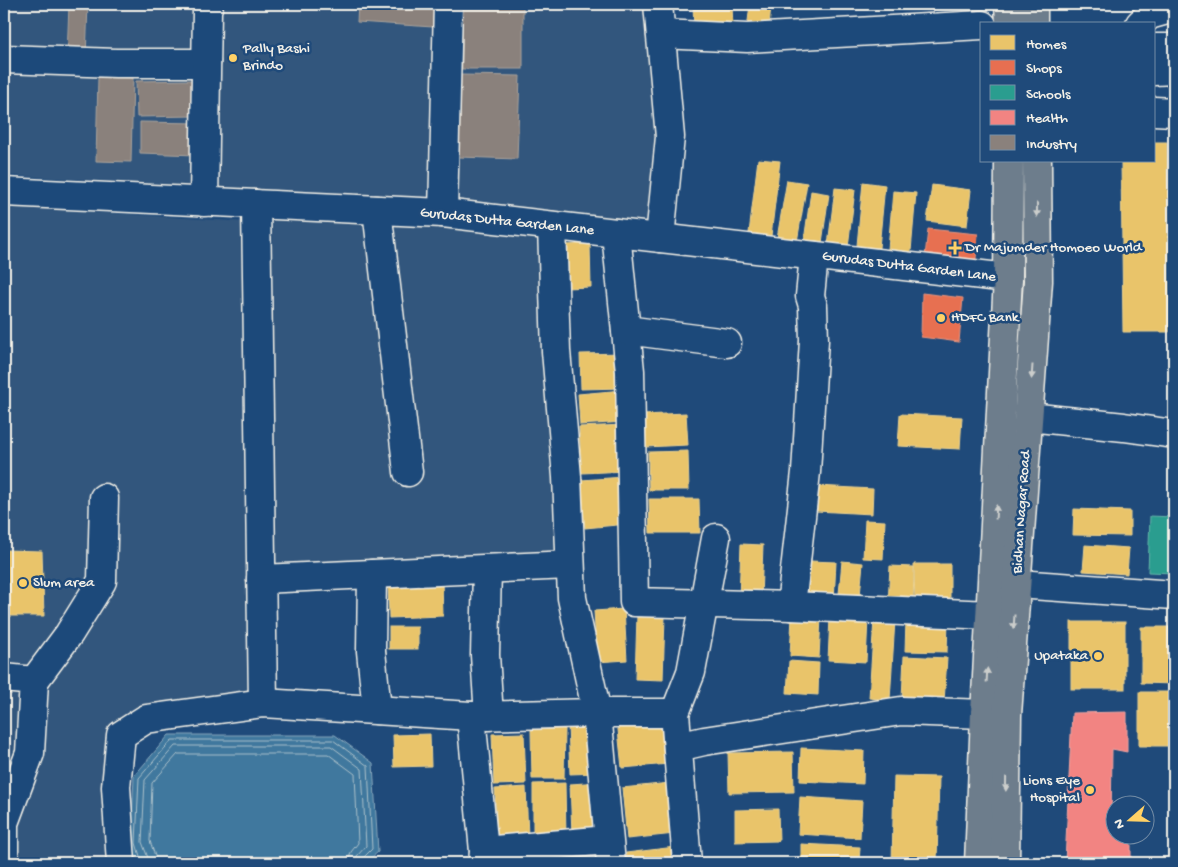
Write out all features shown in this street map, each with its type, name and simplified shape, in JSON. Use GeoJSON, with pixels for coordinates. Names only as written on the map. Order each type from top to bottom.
{"type":"FeatureCollection","features":[{"type":"Feature","properties":{"kind":"main road"},"geometry":{"type":"LineString","coordinates":[[1009,4],[1010,22]]}},
{"type":"Feature","properties":{"kind":"main road"},"geometry":{"type":"LineString","coordinates":[[1033,4],[1033,22]]}},
{"type":"Feature","properties":{"kind":"main road","name":"Bidhan Nagar Road"},"geometry":{"type":"LineString","coordinates":[[979,863],[1008,278],[1009,162]]}},
{"type":"Feature","properties":{"kind":"main road","name":"Bidhan Nagar Road"},"geometry":{"type":"LineString","coordinates":[[1005,863],[1007,715],[1038,281],[1037,162]]}},
{"type":"Feature","properties":{"kind":"street"},"geometry":{"type":"LineString","coordinates":[[204,202],[207,10],[209,4]]}},
{"type":"Feature","properties":{"kind":"street"},"geometry":{"type":"LineString","coordinates":[[443,213],[448,4]]}},
{"type":"Feature","properties":{"kind":"street"},"geometry":{"type":"LineString","coordinates":[[658,4],[670,137],[660,238]]}},
{"type":"Feature","properties":{"kind":"street"},"geometry":{"type":"LineString","coordinates":[[1121,22],[1143,4]]}},
{"type":"Feature","properties":{"kind":"street"},"geometry":{"type":"LineString","coordinates":[[1142,22],[1149,15],[1174,8]]}},
{"type":"Feature","properties":{"kind":"street"},"geometry":{"type":"LineString","coordinates":[[1156,25],[1174,24]]}},
{"type":"Feature","properties":{"kind":"street"},"geometry":{"type":"LineString","coordinates":[[661,34],[747,38],[980,25]]}},
{"type":"Feature","properties":{"kind":"street"},"geometry":{"type":"LineString","coordinates":[[1156,48],[1174,48]]}},
{"type":"Feature","properties":{"kind":"street"},"geometry":{"type":"LineString","coordinates":[[4,58],[116,63],[206,63]]}},
{"type":"Feature","properties":{"kind":"street"},"geometry":{"type":"LineString","coordinates":[[1156,71],[1174,70]]}},
{"type":"Feature","properties":{"kind":"street"},"geometry":{"type":"LineString","coordinates":[[1156,111],[1174,112]]}},
{"type":"Feature","properties":{"kind":"street","name":"Gurudas Dutta Garden Lane"},"geometry":{"type":"LineString","coordinates":[[4,192],[443,213],[1008,278]]}},
{"type":"Feature","properties":{"kind":"street"},"geometry":{"type":"LineString","coordinates":[[256,204],[263,703]]}},
{"type":"Feature","properties":{"kind":"street"},"geometry":{"type":"LineString","coordinates":[[377,210],[408,472]]}},
{"type":"Feature","properties":{"kind":"street"},"geometry":{"type":"LineString","coordinates":[[486,569],[485,655],[480,716],[483,857],[609,852],[597,713],[572,598],[567,477],[556,351],[552,226]]}},
{"type":"Feature","properties":{"kind":"street"},"geometry":{"type":"LineString","coordinates":[[616,233],[630,371],[634,602],[790,606],[990,615]]}},
{"type":"Feature","properties":{"kind":"street"},"geometry":{"type":"LineString","coordinates":[[790,606],[806,472],[814,340],[813,306],[810,296],[814,256]]}},
{"type":"Feature","properties":{"kind":"street"},"geometry":{"type":"LineString","coordinates":[[626,330],[727,343]]}},
{"type":"Feature","properties":{"kind":"street"},"geometry":{"type":"LineString","coordinates":[[1028,417],[1174,434]]}},
{"type":"Feature","properties":{"kind":"street"},"geometry":{"type":"LineString","coordinates":[[4,863],[4,823],[9,796],[30,752],[34,681],[69,634],[102,581],[104,498]]}},
{"type":"Feature","properties":{"kind":"street"},"geometry":{"type":"LineString","coordinates":[[687,863],[675,713],[691,672],[716,538]]}},
{"type":"Feature","properties":{"kind":"street"},"geometry":{"type":"LineString","coordinates":[[261,579],[570,565]]}},
{"type":"Feature","properties":{"kind":"street"},"geometry":{"type":"LineString","coordinates":[[372,574],[372,651],[377,710]]}},
{"type":"Feature","properties":{"kind":"street"},"geometry":{"type":"LineString","coordinates":[[1017,584],[1174,595]]}},
{"type":"Feature","properties":{"kind":"street"},"geometry":{"type":"LineString","coordinates":[[4,678],[34,681]]}},
{"type":"Feature","properties":{"kind":"street"},"geometry":{"type":"LineString","coordinates":[[121,863],[116,787],[121,735],[146,720],[263,703],[480,716],[675,713]]}},
{"type":"Feature","properties":{"kind":"street"},"geometry":{"type":"LineString","coordinates":[[678,747],[704,741],[901,711],[985,714]]}},
{"type":"Feature","properties":{"kind":"shaded area"},"geometry":{"type":"Polygon","coordinates":[[[4,4],[645,4],[659,138],[653,228],[433,204],[189,186],[4,175],[4,4]]]}},
{"type":"Feature","properties":{"kind":"shaded area"},"geometry":{"type":"Polygon","coordinates":[[[4,206],[245,222],[255,693],[134,717],[116,863],[4,863],[4,206]]]}},
{"type":"Feature","properties":{"kind":"shaded area"},"geometry":{"type":"Polygon","coordinates":[[[260,213],[546,231],[566,560],[266,571],[260,213]]]}},
{"type":"Feature","properties":{"kind":"water"},"geometry":{"type":"Polygon","coordinates":[[[169,735],[335,735],[373,763],[378,852],[365,863],[138,863],[131,844],[134,776],[169,735]]]}},
{"type":"Feature","properties":{"kind":"building: Homes"},"geometry":{"type":"Polygon","coordinates":[[[693,4],[732,4],[733,30],[694,30],[693,4]]]}},
{"type":"Feature","properties":{"kind":"building: Homes"},"geometry":{"type":"Polygon","coordinates":[[[750,4],[771,4],[769,29],[747,30],[750,4]]]}},
{"type":"Feature","properties":{"kind":"building: Homes"},"geometry":{"type":"Polygon","coordinates":[[[1156,142],[1167,142],[1169,332],[1123,332],[1121,162],[1156,162],[1156,142]]]}},
{"type":"Feature","properties":{"kind":"building: Homes"},"geometry":{"type":"Polygon","coordinates":[[[758,159],[780,161],[771,236],[749,233],[758,159]]]}},
{"type":"Feature","properties":{"kind":"building: Homes"},"geometry":{"type":"Polygon","coordinates":[[[787,180],[807,183],[797,242],[777,238],[787,180]]]}},
{"type":"Feature","properties":{"kind":"building: Homes"},"geometry":{"type":"Polygon","coordinates":[[[863,182],[885,185],[878,258],[856,256],[863,182]]]}},
{"type":"Feature","properties":{"kind":"building: Homes"},"geometry":{"type":"Polygon","coordinates":[[[932,185],[971,190],[967,226],[927,221],[932,185]]]}},
{"type":"Feature","properties":{"kind":"building: Homes"},"geometry":{"type":"Polygon","coordinates":[[[835,188],[855,190],[848,247],[828,245],[835,188]]]}},
{"type":"Feature","properties":{"kind":"building: Homes"},"geometry":{"type":"Polygon","coordinates":[[[811,191],[829,194],[822,243],[804,241],[811,191]]]}},
{"type":"Feature","properties":{"kind":"building: Homes"},"geometry":{"type":"Polygon","coordinates":[[[893,191],[916,193],[910,263],[887,261],[893,191]]]}},
{"type":"Feature","properties":{"kind":"building: Homes"},"geometry":{"type":"Polygon","coordinates":[[[590,244],[591,287],[566,288],[564,245],[590,244]]]}},
{"type":"Feature","properties":{"kind":"building: Homes"},"geometry":{"type":"Polygon","coordinates":[[[624,353],[624,388],[581,389],[580,354],[624,353]]]}},
{"type":"Feature","properties":{"kind":"building: Homes"},"geometry":{"type":"Polygon","coordinates":[[[623,390],[625,422],[580,425],[578,394],[623,390]]]}},
{"type":"Feature","properties":{"kind":"building: Homes"},"geometry":{"type":"Polygon","coordinates":[[[686,413],[688,445],[645,447],[643,415],[686,413]]]}},
{"type":"Feature","properties":{"kind":"building: Homes"},"geometry":{"type":"Polygon","coordinates":[[[900,414],[962,417],[960,449],[898,446],[900,414]]]}},
{"type":"Feature","properties":{"kind":"building: Homes"},"geometry":{"type":"Polygon","coordinates":[[[624,425],[627,471],[582,473],[579,427],[624,425]]]}},
{"type":"Feature","properties":{"kind":"building: Homes"},"geometry":{"type":"Polygon","coordinates":[[[688,451],[689,490],[649,490],[648,452],[688,451]]]}},
{"type":"Feature","properties":{"kind":"building: Homes"},"geometry":{"type":"Polygon","coordinates":[[[624,477],[628,524],[585,528],[581,480],[624,477]]]}},
{"type":"Feature","properties":{"kind":"building: Homes"},"geometry":{"type":"Polygon","coordinates":[[[817,486],[873,489],[872,514],[816,511],[817,486]]]}},
{"type":"Feature","properties":{"kind":"building: Homes"},"geometry":{"type":"Polygon","coordinates":[[[649,499],[699,499],[700,533],[650,533],[649,499]]]}},
{"type":"Feature","properties":{"kind":"building: Homes"},"geometry":{"type":"Polygon","coordinates":[[[1074,509],[1130,511],[1130,536],[1073,535],[1074,509]]]}},
{"type":"Feature","properties":{"kind":"building: Homes"},"geometry":{"type":"Polygon","coordinates":[[[865,520],[885,521],[883,559],[863,558],[865,520]]]}},
{"type":"Feature","properties":{"kind":"building: Homes"},"geometry":{"type":"Polygon","coordinates":[[[741,544],[763,545],[761,599],[739,599],[741,544]]]}},
{"type":"Feature","properties":{"kind":"building: Homes"},"geometry":{"type":"Polygon","coordinates":[[[1085,545],[1129,548],[1127,574],[1083,571],[1085,545]]]}},
{"type":"Feature","properties":{"kind":"building: Homes","name":"Slum area"},"geometry":{"type":"Polygon","coordinates":[[[4,550],[42,551],[44,616],[4,616],[4,550]]]}},
{"type":"Feature","properties":{"kind":"building: Homes"},"geometry":{"type":"Polygon","coordinates":[[[810,561],[836,562],[834,601],[808,599],[810,561]]]}},
{"type":"Feature","properties":{"kind":"building: Homes"},"geometry":{"type":"Polygon","coordinates":[[[842,561],[863,563],[859,607],[838,605],[842,561]]]}},
{"type":"Feature","properties":{"kind":"building: Homes"},"geometry":{"type":"Polygon","coordinates":[[[914,564],[950,564],[950,607],[915,607],[914,564]]]}},
{"type":"Feature","properties":{"kind":"building: Homes"},"geometry":{"type":"Polygon","coordinates":[[[890,566],[914,567],[913,606],[888,605],[890,566]]]}},
{"type":"Feature","properties":{"kind":"building: Homes"},"geometry":{"type":"Polygon","coordinates":[[[442,581],[443,616],[389,618],[388,582],[442,581]]]}},
{"type":"Feature","properties":{"kind":"building: Homes"},"geometry":{"type":"Polygon","coordinates":[[[624,609],[627,660],[597,662],[594,611],[624,609]]]}},
{"type":"Feature","properties":{"kind":"building: Homes"},"geometry":{"type":"Polygon","coordinates":[[[637,615],[665,616],[663,680],[635,679],[637,615]]]}},
{"type":"Feature","properties":{"kind":"building: Homes"},"geometry":{"type":"Polygon","coordinates":[[[792,616],[821,617],[819,658],[790,656],[792,616]]]}},
{"type":"Feature","properties":{"kind":"building: Homes"},"geometry":{"type":"Polygon","coordinates":[[[830,617],[868,618],[866,662],[828,660],[830,617]]]}},
{"type":"Feature","properties":{"kind":"building: Homes"},"geometry":{"type":"Polygon","coordinates":[[[874,619],[895,620],[890,700],[869,698],[874,619]]]}},
{"type":"Feature","properties":{"kind":"building: Homes"},"geometry":{"type":"Polygon","coordinates":[[[906,620],[948,622],[947,652],[905,651],[906,620]]]}},
{"type":"Feature","properties":{"kind":"building: Homes","name":"Upataka"},"geometry":{"type":"Polygon","coordinates":[[[1071,622],[1125,622],[1125,689],[1071,689],[1071,622]]]}},
{"type":"Feature","properties":{"kind":"building: Homes"},"geometry":{"type":"Polygon","coordinates":[[[389,627],[418,627],[418,649],[389,649],[389,627]]]}},
{"type":"Feature","properties":{"kind":"building: Homes"},"geometry":{"type":"Polygon","coordinates":[[[1141,627],[1174,627],[1174,684],[1141,683],[1141,627]]]}},
{"type":"Feature","properties":{"kind":"building: Homes"},"geometry":{"type":"Polygon","coordinates":[[[904,656],[947,658],[944,702],[902,699],[904,656]]]}},
{"type":"Feature","properties":{"kind":"building: Homes"},"geometry":{"type":"Polygon","coordinates":[[[789,661],[819,663],[818,695],[787,693],[789,661]]]}},
{"type":"Feature","properties":{"kind":"building: Homes"},"geometry":{"type":"Polygon","coordinates":[[[1139,692],[1174,692],[1174,746],[1139,746],[1139,692]]]}},
{"type":"Feature","properties":{"kind":"building: Homes"},"geometry":{"type":"Polygon","coordinates":[[[665,716],[669,764],[622,768],[617,720],[665,716]]]}},
{"type":"Feature","properties":{"kind":"building: Homes"},"geometry":{"type":"Polygon","coordinates":[[[597,724],[599,773],[570,774],[568,725],[597,724]]]}},
{"type":"Feature","properties":{"kind":"building: Homes"},"geometry":{"type":"Polygon","coordinates":[[[565,729],[564,779],[532,779],[531,730],[565,729]]]}},
{"type":"Feature","properties":{"kind":"building: Homes"},"geometry":{"type":"Polygon","coordinates":[[[524,733],[526,784],[494,785],[492,734],[524,733]]]}},
{"type":"Feature","properties":{"kind":"building: Homes"},"geometry":{"type":"Polygon","coordinates":[[[430,734],[431,766],[394,767],[393,735],[430,734]]]}},
{"type":"Feature","properties":{"kind":"building: Homes"},"geometry":{"type":"Polygon","coordinates":[[[801,748],[864,751],[863,784],[800,781],[801,748]]]}},
{"type":"Feature","properties":{"kind":"building: Homes"},"geometry":{"type":"Polygon","coordinates":[[[793,752],[794,792],[729,793],[728,753],[793,752]]]}},
{"type":"Feature","properties":{"kind":"building: Homes"},"geometry":{"type":"Polygon","coordinates":[[[894,776],[939,777],[937,863],[892,863],[894,776]]]}},
{"type":"Feature","properties":{"kind":"building: Homes"},"geometry":{"type":"Polygon","coordinates":[[[600,782],[603,833],[572,834],[570,784],[600,782]]]}},
{"type":"Feature","properties":{"kind":"building: Homes"},"geometry":{"type":"Polygon","coordinates":[[[565,783],[566,837],[533,837],[533,784],[565,783]]]}},
{"type":"Feature","properties":{"kind":"building: Homes"},"geometry":{"type":"Polygon","coordinates":[[[670,783],[675,834],[627,839],[622,788],[670,783]]]}},
{"type":"Feature","properties":{"kind":"building: Homes"},"geometry":{"type":"Polygon","coordinates":[[[526,787],[528,837],[497,837],[495,789],[526,787]]]}},
{"type":"Feature","properties":{"kind":"building: Homes"},"geometry":{"type":"Polygon","coordinates":[[[800,797],[862,801],[860,838],[798,834],[800,797]]]}},
{"type":"Feature","properties":{"kind":"building: Homes"},"geometry":{"type":"Polygon","coordinates":[[[778,809],[779,841],[735,842],[735,810],[778,809]]]}},
{"type":"Feature","properties":{"kind":"building: Homes"},"geometry":{"type":"Polygon","coordinates":[[[801,844],[860,847],[859,863],[801,863],[801,844]]]}},
{"type":"Feature","properties":{"kind":"building: Homes"},"geometry":{"type":"Polygon","coordinates":[[[675,847],[677,863],[627,863],[626,853],[675,847]]]}},
{"type":"Feature","properties":{"kind":"building: Shops"},"geometry":{"type":"Polygon","coordinates":[[[928,229],[978,234],[975,271],[924,266],[928,229]]]}},
{"type":"Feature","properties":{"kind":"building: Shops","name":"HDFC Bank"},"geometry":{"type":"Polygon","coordinates":[[[922,293],[963,298],[959,342],[921,337],[922,293]]]}},
{"type":"Feature","properties":{"kind":"building: Schools"},"geometry":{"type":"Polygon","coordinates":[[[1150,516],[1174,517],[1174,573],[1148,572],[1150,516]]]}},
{"type":"Feature","properties":{"kind":"building: Health","name":"Lions Eye Hospital"},"geometry":{"type":"Polygon","coordinates":[[[1127,712],[1127,752],[1112,749],[1111,794],[1106,794],[1106,844],[1131,844],[1131,863],[1065,863],[1072,713],[1127,712]]]}},
{"type":"Feature","properties":{"kind":"building: Industry"},"geometry":{"type":"Polygon","coordinates":[[[69,4],[88,4],[86,58],[67,57],[69,4]]]}},
{"type":"Feature","properties":{"kind":"building: Industry"},"geometry":{"type":"Polygon","coordinates":[[[358,4],[434,4],[433,27],[357,22],[358,4]]]}},
{"type":"Feature","properties":{"kind":"building: Industry"},"geometry":{"type":"Polygon","coordinates":[[[462,4],[523,4],[523,69],[462,69],[462,4]]]}},
{"type":"Feature","properties":{"kind":"building: Industry"},"geometry":{"type":"Polygon","coordinates":[[[461,75],[520,76],[517,159],[459,157],[461,75]]]}},
{"type":"Feature","properties":{"kind":"building: Industry"},"geometry":{"type":"Polygon","coordinates":[[[98,77],[133,78],[131,162],[96,161],[98,77]]]}},
{"type":"Feature","properties":{"kind":"building: Industry"},"geometry":{"type":"Polygon","coordinates":[[[194,80],[195,116],[137,117],[136,81],[194,80]]]}},
{"type":"Feature","properties":{"kind":"building: Industry"},"geometry":{"type":"Polygon","coordinates":[[[140,122],[197,123],[196,155],[140,153],[140,122]]]}},
{"type":"Feature","properties":{"kind":"place","name":"Pally Bashi Brindo"},"geometry":{"type":"Point","coordinates":[233,58]}},
{"type":"Feature","properties":{"kind":"place","name":"Dr Majumder Homoeo World"},"geometry":{"type":"Point","coordinates":[955,248]}},
{"type":"Feature","properties":{"kind":"place","name":"HDFC Bank"},"geometry":{"type":"Point","coordinates":[941,318]}},
{"type":"Feature","properties":{"kind":"place","name":"Slum area"},"geometry":{"type":"Point","coordinates":[23,583]}},
{"type":"Feature","properties":{"kind":"place","name":"Upataka"},"geometry":{"type":"Point","coordinates":[1098,656]}},
{"type":"Feature","properties":{"kind":"place","name":"Lions Eye Hospital"},"geometry":{"type":"Point","coordinates":[1090,790]}}]}
